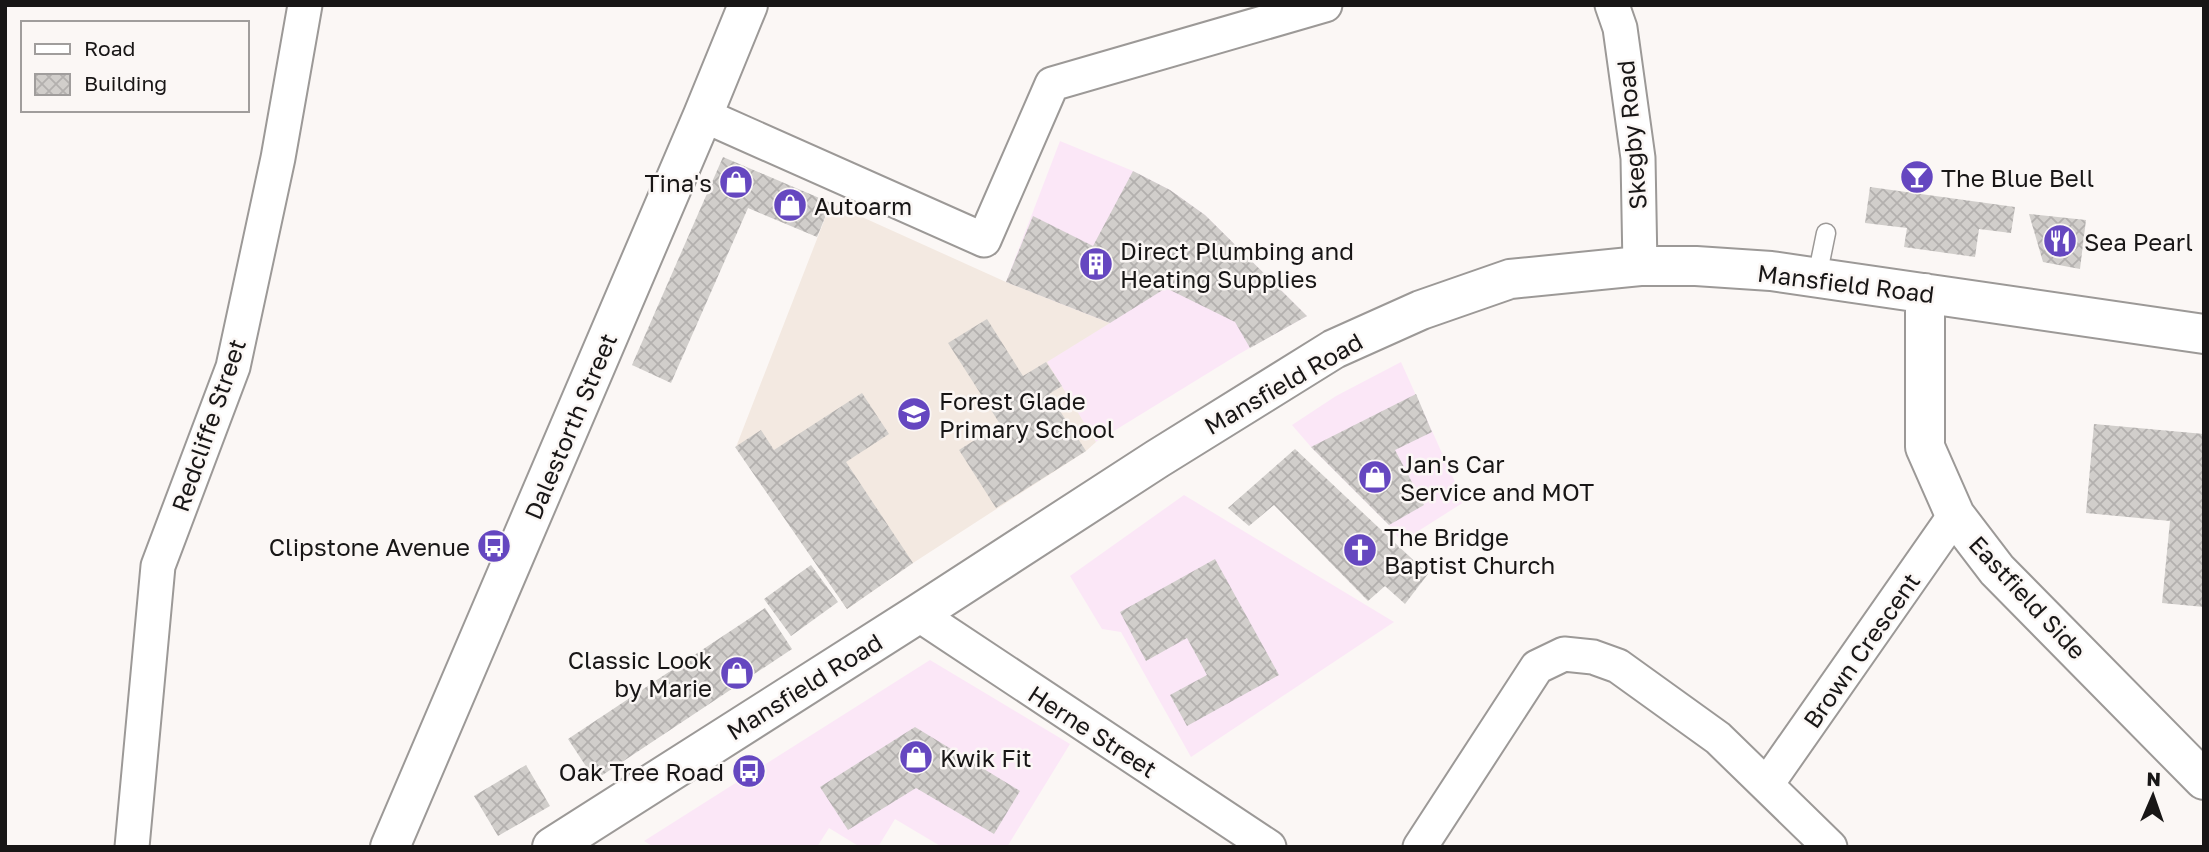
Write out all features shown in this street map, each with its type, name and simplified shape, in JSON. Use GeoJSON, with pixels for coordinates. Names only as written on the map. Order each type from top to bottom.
{"type":"FeatureCollection","features":[{"type":"Feature","properties":{"kind":"main road","name":"Dalestorth Street"},"geometry":{"type":"LineString","coordinates":[[390,847],[748,5]]}},
{"type":"Feature","properties":{"kind":"main road","name":"Mansfield Road"},"geometry":{"type":"LineString","coordinates":[[574,842],[1157,458],[1334,349],[1421,310],[1510,279],[1640,265],[1696,266],[1817,277],[2204,334]]}},
{"type":"Feature","properties":{"kind":"main road","name":"Eastfield Side"},"geometry":{"type":"LineString","coordinates":[[1925,293],[1925,447],[1955,515],[1997,570],[2204,780]]}},
{"type":"Feature","properties":{"kind":"street","name":"Redcliffe Street"},"geometry":{"type":"LineString","coordinates":[[132,847],[158,566],[233,367],[278,158],[305,5]]}},
{"type":"Feature","properties":{"kind":"street"},"geometry":{"type":"LineString","coordinates":[[703,115],[984,240],[1052,84],[1325,5]]}},
{"type":"Feature","properties":{"kind":"street","name":"Skegby Road"},"geometry":{"type":"LineString","coordinates":[[1612,5],[1620,28],[1638,158],[1640,265]]}},
{"type":"Feature","properties":{"kind":"street","name":"Brown Crescent"},"geometry":{"type":"LineString","coordinates":[[1767,784],[1955,515]]}},
{"type":"Feature","properties":{"kind":"street","name":"Herne Street"},"geometry":{"type":"LineString","coordinates":[[918,614],[1269,847]]}},
{"type":"Feature","properties":{"kind":"street"},"geometry":{"type":"LineString","coordinates":[[1420,847],[1537,667],[1564,653],[1593,657],[1618,666],[1718,738],[1830,847]]}},
{"type":"Feature","properties":{"kind":"lane"},"geometry":{"type":"LineString","coordinates":[[1817,277],[1826,233]]}},
{"type":"Feature","properties":{"kind":"shaded area"},"geometry":{"type":"Polygon","coordinates":[[[1060,141],[1133,171],[1170,190],[1205,215],[1307,316],[1239,354],[1096,442],[1046,362],[1109,323],[1006,282],[1060,141]]]}},
{"type":"Feature","properties":{"kind":"shaded area","name":"Forest Glade Primary School"},"geometry":{"type":"Polygon","coordinates":[[[831,203],[1006,282],[1110,323],[1047,362],[1096,442],[847,609],[736,447],[831,203]]]}},
{"type":"Feature","properties":{"kind":"shaded area"},"geometry":{"type":"Polygon","coordinates":[[[1401,362],[1464,502],[1401,542],[1389,525],[1292,425],[1336,396],[1401,362]]]}},
{"type":"Feature","properties":{"kind":"shaded area"},"geometry":{"type":"Polygon","coordinates":[[[1184,495],[1394,622],[1191,757],[1121,632],[1102,629],[1070,576],[1184,495]]]}},
{"type":"Feature","properties":{"kind":"shaded area"},"geometry":{"type":"Polygon","coordinates":[[[930,660],[1070,744],[1007,847],[942,847],[895,819],[878,847],[860,847],[829,828],[817,847],[654,847],[644,841],[930,660]]]}},
{"type":"Feature","properties":{"kind":"building"},"geometry":{"type":"Polygon","coordinates":[[[723,157],[831,203],[817,237],[748,208],[671,383],[632,365],[723,157]]]}},
{"type":"Feature","properties":{"kind":"building","name":"Direct Plumbing and Heating Supplies"},"geometry":{"type":"Polygon","coordinates":[[[1133,171],[1170,190],[1205,215],[1307,316],[1250,348],[1235,322],[1166,288],[1110,323],[1006,282],[1033,216],[1093,246],[1133,171]]]}},
{"type":"Feature","properties":{"kind":"building"},"geometry":{"type":"Polygon","coordinates":[[[1870,187],[2015,207],[2011,233],[1979,229],[1975,257],[1904,247],[1907,228],[1865,223],[1870,187]]]}},
{"type":"Feature","properties":{"kind":"building","name":"Sea Pearl"},"geometry":{"type":"Polygon","coordinates":[[[2029,214],[2086,220],[2080,269],[2043,262],[2029,214]]]}},
{"type":"Feature","properties":{"kind":"building"},"geometry":{"type":"Polygon","coordinates":[[[987,319],[1023,376],[1046,362],[1062,386],[1049,394],[1086,451],[996,508],[959,450],[1000,424],[948,343],[987,319]]]}},
{"type":"Feature","properties":{"kind":"building"},"geometry":{"type":"Polygon","coordinates":[[[862,393],[889,434],[846,462],[913,563],[847,609],[735,447],[761,430],[774,450],[862,393]]]}},
{"type":"Feature","properties":{"kind":"building","name":"Jan's Car Service and MOT"},"geometry":{"type":"Polygon","coordinates":[[[1416,394],[1432,432],[1395,450],[1424,505],[1389,525],[1311,447],[1416,394]]]}},
{"type":"Feature","properties":{"kind":"building"},"geometry":{"type":"Polygon","coordinates":[[[2094,424],[2204,434],[2204,607],[2162,603],[2170,521],[2086,513],[2094,424]]]}},
{"type":"Feature","properties":{"kind":"building","name":"The Bridge Baptist Church"},"geometry":{"type":"Polygon","coordinates":[[[1295,449],[1428,574],[1405,604],[1385,586],[1368,601],[1274,505],[1249,526],[1228,508],[1295,449]]]}},
{"type":"Feature","properties":{"kind":"building"},"geometry":{"type":"Polygon","coordinates":[[[1215,559],[1279,675],[1187,726],[1170,695],[1207,675],[1187,638],[1146,661],[1120,612],[1215,559]]]}},
{"type":"Feature","properties":{"kind":"building"},"geometry":{"type":"Polygon","coordinates":[[[811,565],[838,602],[791,636],[764,599],[811,565]]]}},
{"type":"Feature","properties":{"kind":"building"},"geometry":{"type":"Polygon","coordinates":[[[765,608],[792,649],[595,780],[568,739],[765,608]]]}},
{"type":"Feature","properties":{"kind":"building","name":"Kwik Fit"},"geometry":{"type":"Polygon","coordinates":[[[915,727],[1020,791],[994,834],[916,788],[848,830],[820,787],[915,727]]]}},
{"type":"Feature","properties":{"kind":"building"},"geometry":{"type":"Polygon","coordinates":[[[526,765],[550,806],[498,836],[474,796],[526,765]]]}},
{"type":"Feature","properties":{"kind":"place","name":"The Blue Bell"},"geometry":{"type":"Point","coordinates":[1917,177]}},
{"type":"Feature","properties":{"kind":"place","name":"Tina's"},"geometry":{"type":"Point","coordinates":[736,182]}},
{"type":"Feature","properties":{"kind":"place","name":"Autoarm"},"geometry":{"type":"Point","coordinates":[790,205]}},
{"type":"Feature","properties":{"kind":"place","name":"Sea Pearl"},"geometry":{"type":"Point","coordinates":[2060,241]}},
{"type":"Feature","properties":{"kind":"place","name":"Direct Plumbing and Heating Supplies"},"geometry":{"type":"Point","coordinates":[1096,264]}},
{"type":"Feature","properties":{"kind":"place","name":"Forest Glade Primary School"},"geometry":{"type":"Point","coordinates":[914,414]}},
{"type":"Feature","properties":{"kind":"place","name":"Jan's Car Service and MOT"},"geometry":{"type":"Point","coordinates":[1375,477]}},
{"type":"Feature","properties":{"kind":"place","name":"Clipstone Avenue"},"geometry":{"type":"Point","coordinates":[494,546]}},
{"type":"Feature","properties":{"kind":"place","name":"The Bridge Baptist Church"},"geometry":{"type":"Point","coordinates":[1360,550]}},
{"type":"Feature","properties":{"kind":"place","name":"Classic Look by Marie"},"geometry":{"type":"Point","coordinates":[737,673]}},
{"type":"Feature","properties":{"kind":"place","name":"Kwik Fit"},"geometry":{"type":"Point","coordinates":[916,757]}},
{"type":"Feature","properties":{"kind":"place","name":"Oak Tree Road"},"geometry":{"type":"Point","coordinates":[749,771]}}]}
